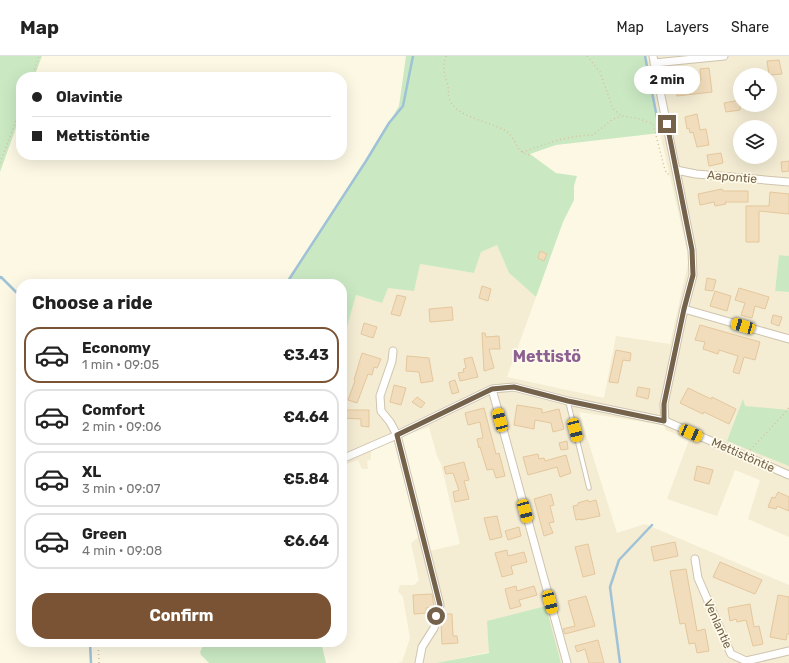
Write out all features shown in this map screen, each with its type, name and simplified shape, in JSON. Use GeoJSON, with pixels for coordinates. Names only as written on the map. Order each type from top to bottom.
{"type":"FeatureCollection","features":[{"type":"Feature","properties":{"kind":"street"},"geometry":{"type":"LineString","coordinates":[[664,421],[664,404],[684,309],[693,275],[692,250],[653,60],[724,56]]}},
{"type":"Feature","properties":{"kind":"street","name":"Aapontie"},"geometry":{"type":"LineString","coordinates":[[676,171],[789,182]]}},
{"type":"Feature","properties":{"kind":"street"},"geometry":{"type":"LineString","coordinates":[[684,309],[789,339]]}},
{"type":"Feature","properties":{"kind":"street"},"geometry":{"type":"LineString","coordinates":[[393,352],[392,362],[380,396],[381,411],[390,422],[397,435],[440,605],[434,628],[422,647],[420,663]]}},
{"type":"Feature","properties":{"kind":"street","name":"Mettistöntie"},"geometry":{"type":"LineString","coordinates":[[492,389],[514,387],[568,401],[664,421],[789,475]]}},
{"type":"Feature","properties":{"kind":"street"},"geometry":{"type":"LineString","coordinates":[[347,457],[397,435],[492,389],[567,663]]}},
{"type":"Feature","properties":{"kind":"street","name":"Venlantie"},"geometry":{"type":"LineString","coordinates":[[695,559],[698,578],[731,654],[746,661],[789,651]]}},
{"type":"Feature","properties":{"kind":"lane"},"geometry":{"type":"LineString","coordinates":[[568,401],[589,488]]}},
{"type":"Feature","properties":{"kind":"path"},"geometry":{"type":"LineString","coordinates":[[34,72],[39,56]]}},
{"type":"Feature","properties":{"kind":"path"},"geometry":{"type":"LineString","coordinates":[[446,56],[443,68],[444,76],[448,83],[449,98],[453,106],[460,112],[507,132],[519,150],[527,154],[532,154]]}},
{"type":"Feature","properties":{"kind":"path"},"geometry":{"type":"LineString","coordinates":[[587,56],[600,72],[613,109],[622,116],[640,119],[653,124],[665,170],[667,174],[676,171]]}},
{"type":"Feature","properties":{"kind":"path"},"geometry":{"type":"LineString","coordinates":[[522,152],[558,140],[593,135],[614,119],[622,116]]}},
{"type":"Feature","properties":{"kind":"path"},"geometry":{"type":"LineString","coordinates":[[0,163],[16,121]]}},
{"type":"Feature","properties":{"kind":"path"},"geometry":{"type":"LineString","coordinates":[[744,456],[779,420],[789,407]]}},
{"type":"Feature","properties":{"kind":"path"},"geometry":{"type":"LineString","coordinates":[[98,647],[99,663]]}},
{"type":"Feature","properties":{"kind":"shaded area"},"geometry":{"type":"Polygon","coordinates":[[[645,56],[789,56],[789,256],[779,255],[775,291],[789,292],[789,537],[748,519],[760,480],[735,470],[717,516],[667,499],[689,440],[666,430],[664,425],[579,412],[617,533],[645,524],[789,585],[789,663],[561,663],[546,606],[489,652],[436,663],[398,663],[402,662],[410,638],[403,597],[398,591],[400,585],[414,585],[419,580],[411,543],[425,532],[430,551],[460,544],[441,464],[437,456],[429,427],[371,449],[371,459],[367,461],[368,469],[362,469],[358,460],[347,464],[347,327],[356,295],[382,303],[387,288],[420,264],[474,273],[481,252],[497,245],[509,273],[536,297],[507,377],[604,398],[616,336],[670,344],[689,259],[660,133],[645,56]]]}},
{"type":"Feature","properties":{"kind":"green space"},"geometry":{"type":"Polygon","coordinates":[[[0,56],[42,56],[36,72],[16,72],[16,128],[0,172],[0,56]]]}},
{"type":"Feature","properties":{"kind":"green space"},"geometry":{"type":"Polygon","coordinates":[[[406,56],[645,56],[660,133],[556,145],[530,154],[556,173],[577,176],[574,186],[574,200],[563,222],[536,297],[509,273],[497,245],[481,252],[474,273],[420,264],[414,291],[388,288],[382,303],[356,295],[347,327],[347,279],[289,279],[366,161],[399,106],[406,56]]]}},
{"type":"Feature","properties":{"kind":"green space"},"geometry":{"type":"Polygon","coordinates":[[[779,255],[789,256],[789,292],[775,291],[779,255]]]}},
{"type":"Feature","properties":{"kind":"green space"},"geometry":{"type":"Polygon","coordinates":[[[743,399],[745,406],[789,410],[789,466],[727,441],[743,399]]]}},
{"type":"Feature","properties":{"kind":"green space"},"geometry":{"type":"Polygon","coordinates":[[[546,606],[561,663],[436,663],[489,653],[487,621],[546,606]]]}},
{"type":"Feature","properties":{"kind":"green space"},"geometry":{"type":"Polygon","coordinates":[[[202,647],[322,647],[326,663],[209,663],[200,652],[202,647]]]}},
{"type":"Feature","properties":{"kind":"building"},"geometry":{"type":"Polygon","coordinates":[[[779,60],[782,74],[777,74],[777,68],[768,68],[767,61],[779,60]]]}},
{"type":"Feature","properties":{"kind":"building"},"geometry":{"type":"Polygon","coordinates":[[[709,68],[712,92],[677,96],[675,72],[684,71],[685,82],[701,80],[700,69],[709,68]]]}},
{"type":"Feature","properties":{"kind":"building"},"geometry":{"type":"Polygon","coordinates":[[[733,101],[733,111],[726,112],[724,103],[733,101]]]}},
{"type":"Feature","properties":{"kind":"building"},"geometry":{"type":"Polygon","coordinates":[[[697,114],[700,130],[706,129],[709,145],[697,147],[693,132],[690,133],[689,128],[687,129],[685,117],[697,114]]]}},
{"type":"Feature","properties":{"kind":"building"},"geometry":{"type":"Polygon","coordinates":[[[721,153],[723,163],[709,166],[707,155],[721,153]]]}},
{"type":"Feature","properties":{"kind":"building"},"geometry":{"type":"Polygon","coordinates":[[[789,161],[789,171],[782,172],[781,162],[789,161]]]}},
{"type":"Feature","properties":{"kind":"building"},"geometry":{"type":"Polygon","coordinates":[[[722,189],[723,191],[748,191],[748,202],[725,202],[726,204],[715,206],[714,202],[700,205],[698,194],[722,189]]]}},
{"type":"Feature","properties":{"kind":"building"},"geometry":{"type":"Polygon","coordinates":[[[770,192],[789,194],[789,214],[759,211],[759,242],[746,242],[746,206],[769,206],[770,192]]]}},
{"type":"Feature","properties":{"kind":"building"},"geometry":{"type":"Polygon","coordinates":[[[540,251],[547,254],[544,261],[538,258],[540,251]]]}},
{"type":"Feature","properties":{"kind":"building"},"geometry":{"type":"Polygon","coordinates":[[[707,278],[716,280],[713,291],[705,290],[707,278]]]}},
{"type":"Feature","properties":{"kind":"building"},"geometry":{"type":"Polygon","coordinates":[[[482,286],[491,289],[488,301],[479,298],[482,286]]]}},
{"type":"Feature","properties":{"kind":"building"},"geometry":{"type":"Polygon","coordinates":[[[739,288],[769,297],[765,309],[755,306],[752,318],[741,315],[745,303],[735,300],[739,288]]]}},
{"type":"Feature","properties":{"kind":"building"},"geometry":{"type":"Polygon","coordinates":[[[715,291],[731,296],[727,311],[710,306],[715,291]]]}},
{"type":"Feature","properties":{"kind":"building"},"geometry":{"type":"Polygon","coordinates":[[[397,295],[406,297],[400,316],[391,314],[397,295]]]}},
{"type":"Feature","properties":{"kind":"building"},"geometry":{"type":"Polygon","coordinates":[[[452,307],[453,320],[430,322],[429,309],[452,307]]]}},
{"type":"Feature","properties":{"kind":"building"},"geometry":{"type":"Polygon","coordinates":[[[773,315],[782,317],[779,326],[771,323],[773,315]]]}},
{"type":"Feature","properties":{"kind":"building"},"geometry":{"type":"Polygon","coordinates":[[[364,323],[377,327],[373,338],[361,334],[364,323]]]}},
{"type":"Feature","properties":{"kind":"building"},"geometry":{"type":"Polygon","coordinates":[[[700,325],[760,342],[755,360],[744,357],[739,374],[733,372],[738,356],[719,350],[718,354],[703,349],[705,342],[695,340],[700,325]]]}},
{"type":"Feature","properties":{"kind":"building"},"geometry":{"type":"Polygon","coordinates":[[[482,333],[485,333],[486,337],[499,336],[500,349],[489,349],[494,368],[484,371],[482,333]]]}},
{"type":"Feature","properties":{"kind":"building"},"geometry":{"type":"Polygon","coordinates":[[[616,350],[631,353],[630,361],[623,360],[618,383],[609,382],[616,350]]]}},
{"type":"Feature","properties":{"kind":"building"},"geometry":{"type":"Polygon","coordinates":[[[362,353],[381,359],[377,368],[374,367],[372,375],[368,374],[357,403],[348,400],[355,381],[354,380],[362,353]]]}},
{"type":"Feature","properties":{"kind":"building"},"geometry":{"type":"Polygon","coordinates":[[[407,356],[429,358],[433,381],[421,383],[419,372],[406,371],[407,356]]]}},
{"type":"Feature","properties":{"kind":"building"},"geometry":{"type":"Polygon","coordinates":[[[472,357],[478,377],[460,381],[458,373],[464,372],[463,369],[466,368],[464,359],[472,357]]]}},
{"type":"Feature","properties":{"kind":"building"},"geometry":{"type":"Polygon","coordinates":[[[455,380],[459,392],[452,394],[449,382],[455,380]]]}},
{"type":"Feature","properties":{"kind":"building"},"geometry":{"type":"Polygon","coordinates":[[[394,385],[406,388],[401,405],[390,402],[394,385]]]}},
{"type":"Feature","properties":{"kind":"building"},"geometry":{"type":"Polygon","coordinates":[[[638,387],[650,389],[648,399],[636,396],[638,387]]]}},
{"type":"Feature","properties":{"kind":"building"},"geometry":{"type":"Polygon","coordinates":[[[688,388],[711,399],[712,397],[736,409],[729,424],[680,403],[688,388]]]}},
{"type":"Feature","properties":{"kind":"building"},"geometry":{"type":"Polygon","coordinates":[[[417,397],[425,403],[421,408],[412,402],[417,397]]]}},
{"type":"Feature","properties":{"kind":"building"},"geometry":{"type":"Polygon","coordinates":[[[517,405],[542,409],[542,413],[559,409],[564,429],[553,432],[551,423],[535,420],[534,429],[514,425],[517,405]]]}},
{"type":"Feature","properties":{"kind":"building"},"geometry":{"type":"Polygon","coordinates":[[[484,408],[496,454],[499,453],[505,476],[496,478],[493,469],[487,470],[477,439],[483,438],[480,422],[468,425],[465,413],[484,408]]]}},
{"type":"Feature","properties":{"kind":"building"},"geometry":{"type":"Polygon","coordinates":[[[347,410],[369,410],[369,427],[361,426],[361,419],[347,418],[347,410]]]}},
{"type":"Feature","properties":{"kind":"building"},"geometry":{"type":"Polygon","coordinates":[[[567,441],[568,449],[561,450],[559,443],[567,441]]]}},
{"type":"Feature","properties":{"kind":"building"},"geometry":{"type":"Polygon","coordinates":[[[538,454],[539,459],[544,458],[545,461],[566,455],[571,473],[560,477],[557,467],[528,475],[523,457],[538,454]]]}},
{"type":"Feature","properties":{"kind":"building"},"geometry":{"type":"Polygon","coordinates":[[[464,462],[469,480],[464,481],[469,499],[455,502],[453,492],[459,490],[453,473],[446,474],[444,467],[464,462]]]}},
{"type":"Feature","properties":{"kind":"building"},"geometry":{"type":"Polygon","coordinates":[[[697,466],[713,470],[709,484],[694,480],[697,466]]]}},
{"type":"Feature","properties":{"kind":"building"},"geometry":{"type":"Polygon","coordinates":[[[778,492],[789,497],[789,511],[777,506],[776,509],[768,507],[772,497],[775,498],[778,492]]]}},
{"type":"Feature","properties":{"kind":"building"},"geometry":{"type":"Polygon","coordinates":[[[551,494],[554,505],[550,506],[554,522],[549,523],[553,533],[544,536],[534,499],[551,494]]]}},
{"type":"Feature","properties":{"kind":"building"},"geometry":{"type":"Polygon","coordinates":[[[588,500],[589,502],[596,500],[600,516],[576,520],[573,506],[588,500]]]}},
{"type":"Feature","properties":{"kind":"building"},"geometry":{"type":"Polygon","coordinates":[[[497,516],[502,537],[490,540],[484,518],[497,516]]]}},
{"type":"Feature","properties":{"kind":"building"},"geometry":{"type":"Polygon","coordinates":[[[519,527],[521,536],[508,540],[505,531],[519,527]]]}},
{"type":"Feature","properties":{"kind":"building"},"geometry":{"type":"Polygon","coordinates":[[[675,542],[678,556],[654,561],[651,547],[675,542]]]}},
{"type":"Feature","properties":{"kind":"building"},"geometry":{"type":"Polygon","coordinates":[[[588,544],[595,574],[583,577],[575,547],[588,544]]]}},
{"type":"Feature","properties":{"kind":"building"},"geometry":{"type":"Polygon","coordinates":[[[507,550],[508,556],[524,552],[527,562],[511,566],[513,574],[502,577],[495,553],[507,550]]]}},
{"type":"Feature","properties":{"kind":"building"},"geometry":{"type":"Polygon","coordinates":[[[720,562],[762,580],[755,594],[713,577],[720,562]]]}},
{"type":"Feature","properties":{"kind":"building"},"geometry":{"type":"Polygon","coordinates":[[[686,569],[697,631],[705,629],[709,651],[697,653],[695,643],[689,644],[685,623],[680,624],[670,571],[686,569]]]}},
{"type":"Feature","properties":{"kind":"building"},"geometry":{"type":"Polygon","coordinates":[[[516,586],[517,591],[534,586],[537,595],[519,600],[521,606],[510,609],[505,589],[516,586]]]}},
{"type":"Feature","properties":{"kind":"building"},"geometry":{"type":"Polygon","coordinates":[[[432,594],[434,607],[426,608],[426,613],[414,614],[413,595],[432,594]]]}},
{"type":"Feature","properties":{"kind":"building"},"geometry":{"type":"Polygon","coordinates":[[[778,595],[789,597],[789,634],[787,634],[786,640],[770,637],[778,595]]]}},
{"type":"Feature","properties":{"kind":"building"},"geometry":{"type":"Polygon","coordinates":[[[586,596],[595,626],[565,634],[563,629],[575,626],[568,601],[586,596]]]}},
{"type":"Feature","properties":{"kind":"building"},"geometry":{"type":"Polygon","coordinates":[[[750,604],[754,627],[759,626],[763,644],[753,646],[746,620],[737,622],[736,619],[730,621],[728,608],[750,604]]]}},
{"type":"Feature","properties":{"kind":"building"},"geometry":{"type":"Polygon","coordinates":[[[443,614],[452,614],[453,636],[457,636],[458,643],[442,644],[441,622],[443,614]]]}},
{"type":"Feature","properties":{"kind":"building"},"geometry":{"type":"Polygon","coordinates":[[[598,640],[604,663],[589,663],[585,649],[577,652],[575,646],[598,640]]]}},
{"type":"Feature","properties":{"kind":"waterway"},"geometry":{"type":"LineString","coordinates":[[289,279],[389,123],[403,106],[413,56]]}},
{"type":"Feature","properties":{"kind":"waterway"},"geometry":{"type":"LineString","coordinates":[[645,56],[660,133]]}},
{"type":"Feature","properties":{"kind":"waterway"},"geometry":{"type":"LineString","coordinates":[[0,278],[1,277],[16,292]]}},
{"type":"Feature","properties":{"kind":"waterway"},"geometry":{"type":"LineString","coordinates":[[620,663],[610,587],[619,560],[652,525]]}},
{"type":"Feature","properties":{"kind":"waterway"},"geometry":{"type":"LineString","coordinates":[[90,647],[91,663]]}},
{"type":"Feature","properties":{"kind":"district","name":"Mettistö"},"geometry":{"type":"Point","coordinates":[547,356]}},
{"type":"Feature","properties":{"kind":"route"},"geometry":{"type":"LineString","coordinates":[[436,616],[440,605],[397,435],[492,389],[514,387],[568,401],[664,421],[664,404],[684,309],[693,275],[692,250],[667,124]]}}]}
